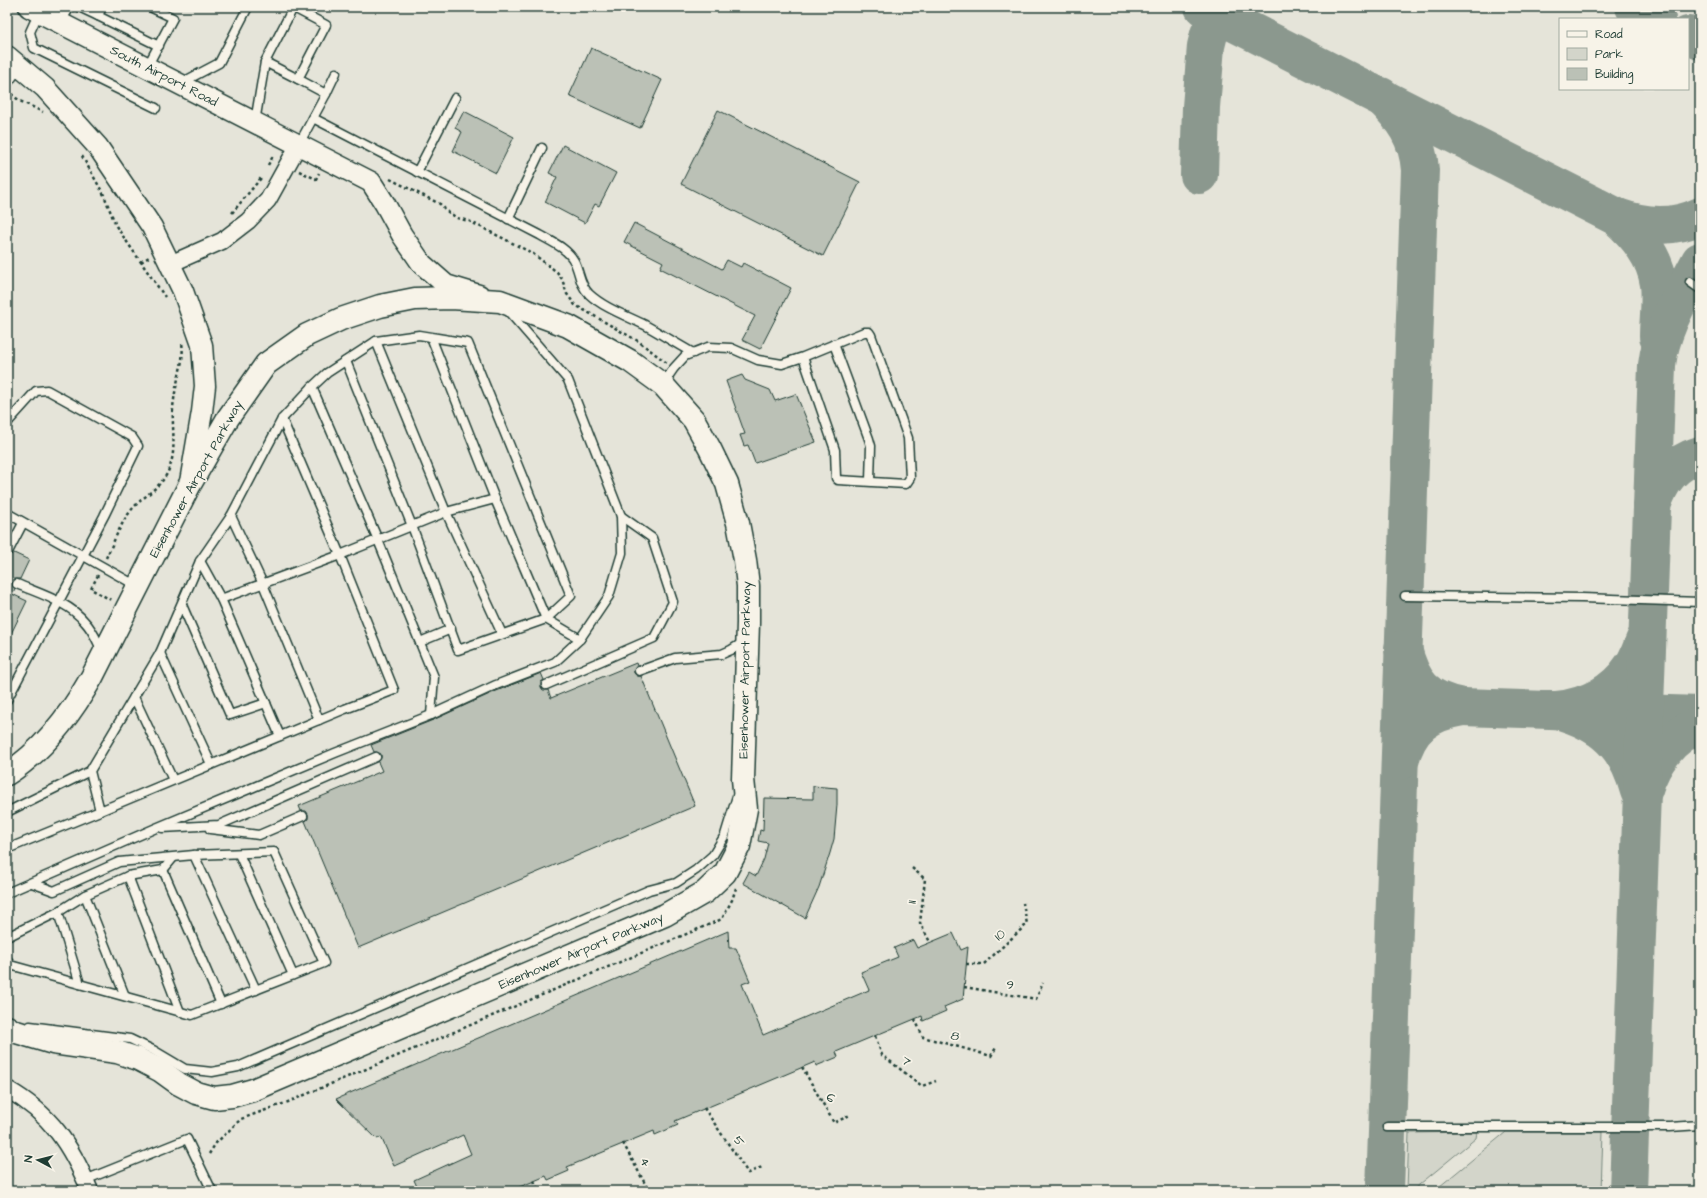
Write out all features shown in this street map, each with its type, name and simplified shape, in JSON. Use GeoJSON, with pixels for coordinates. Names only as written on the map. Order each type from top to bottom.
{"type":"FeatureCollection","features":[{"type":"Feature","properties":{"kind":"main road","name":"Eisenhower Airport Parkway"},"geometry":{"type":"LineString","coordinates":[[7,774],[45,743],[77,704],[189,486],[228,418],[266,364],[307,335],[341,319],[380,306],[415,300],[451,298],[500,301],[568,326],[630,361],[663,385],[694,420],[727,484],[738,523],[748,586],[748,639],[743,779],[746,809],[739,846],[725,873],[705,892],[665,915],[253,1090],[232,1096],[214,1098],[196,1093],[178,1084],[161,1071],[138,1059],[117,1052],[53,1043],[13,1031],[7,1027]]}},
{"type":"Feature","properties":{"kind":"street","name":"South Airport Road"},"geometry":{"type":"LineString","coordinates":[[34,10],[65,15],[147,67],[371,182],[402,236],[422,264],[446,285],[500,301]]}},
{"type":"Feature","properties":{"kind":"street"},"geometry":{"type":"LineString","coordinates":[[14,62],[45,88],[98,147],[152,227],[183,291],[202,345],[205,386],[189,486]]}},
{"type":"Feature","properties":{"kind":"street"},"geometry":{"type":"LineString","coordinates":[[170,264],[222,241],[248,221],[268,200],[299,144]]}},
{"type":"Feature","properties":{"kind":"street"},"geometry":{"type":"LineString","coordinates":[[7,1089],[26,1100],[52,1124],[70,1150],[88,1185]]}},
{"type":"Feature","properties":{"kind":"lane"},"geometry":{"type":"LineString","coordinates":[[79,7],[159,46]]}},
{"type":"Feature","properties":{"kind":"lane"},"geometry":{"type":"LineString","coordinates":[[98,16],[102,7]]}},
{"type":"Feature","properties":{"kind":"lane"},"geometry":{"type":"LineString","coordinates":[[147,67],[173,18],[150,7]]}},
{"type":"Feature","properties":{"kind":"lane"},"geometry":{"type":"LineString","coordinates":[[180,84],[219,64],[248,7]]}},
{"type":"Feature","properties":{"kind":"lane"},"geometry":{"type":"LineString","coordinates":[[255,122],[265,62],[292,7],[326,25],[298,79]]}},
{"type":"Feature","properties":{"kind":"lane"},"geometry":{"type":"LineString","coordinates":[[34,10],[30,32],[34,48],[156,108]]}},
{"type":"Feature","properties":{"kind":"lane"},"geometry":{"type":"LineString","coordinates":[[7,84],[14,62]]}},
{"type":"Feature","properties":{"kind":"lane"},"geometry":{"type":"LineString","coordinates":[[265,62],[326,94]]}},
{"type":"Feature","properties":{"kind":"lane"},"geometry":{"type":"LineString","coordinates":[[299,144],[336,73]]}},
{"type":"Feature","properties":{"kind":"lane"},"geometry":{"type":"LineString","coordinates":[[417,172],[455,98]]}},
{"type":"Feature","properties":{"kind":"lane"},"geometry":{"type":"LineString","coordinates":[[313,118],[540,235],[566,251],[573,260],[584,289],[590,295],[602,303],[655,330],[693,353]]}},
{"type":"Feature","properties":{"kind":"lane"},"geometry":{"type":"LineString","coordinates":[[508,219],[542,148]]}},
{"type":"Feature","properties":{"kind":"lane"},"geometry":{"type":"LineString","coordinates":[[1690,282],[1700,289]]}},
{"type":"Feature","properties":{"kind":"lane"},"geometry":{"type":"LineString","coordinates":[[7,893],[156,828],[335,753],[431,715],[496,685],[555,662],[580,640],[610,596],[622,553],[621,516],[568,380],[500,301]]}},
{"type":"Feature","properties":{"kind":"lane"},"geometry":{"type":"LineString","coordinates":[[663,385],[674,368],[685,356],[708,347],[730,348],[758,360],[782,364],[864,332],[869,332],[908,438],[910,478],[906,484],[838,480],[836,478],[835,450],[802,357]]}},
{"type":"Feature","properties":{"kind":"lane"},"geometry":{"type":"LineString","coordinates":[[7,812],[90,770],[160,653],[200,561],[231,516],[282,419],[327,373],[376,341],[419,336],[468,343],[571,596],[546,619],[458,650],[412,526],[346,361]]}},
{"type":"Feature","properties":{"kind":"lane"},"geometry":{"type":"LineString","coordinates":[[431,337],[495,499],[546,619],[580,640]]}},
{"type":"Feature","properties":{"kind":"lane"},"geometry":{"type":"LineString","coordinates":[[376,341],[446,512],[502,634]]}},
{"type":"Feature","properties":{"kind":"lane"},"geometry":{"type":"LineString","coordinates":[[834,344],[869,438],[871,446],[870,481]]}},
{"type":"Feature","properties":{"kind":"lane"},"geometry":{"type":"LineString","coordinates":[[312,387],[378,540],[434,677],[431,715]]}},
{"type":"Feature","properties":{"kind":"lane"},"geometry":{"type":"LineString","coordinates":[[7,423],[36,391],[47,390],[132,437],[138,446],[7,700]]}},
{"type":"Feature","properties":{"kind":"lane"},"geometry":{"type":"LineString","coordinates":[[7,849],[394,690],[340,555],[282,419]]}},
{"type":"Feature","properties":{"kind":"lane"},"geometry":{"type":"LineString","coordinates":[[221,599],[340,555],[446,512],[495,499]]}},
{"type":"Feature","properties":{"kind":"lane"},"geometry":{"type":"LineString","coordinates":[[7,513],[138,586]]}},
{"type":"Feature","properties":{"kind":"lane"},"geometry":{"type":"LineString","coordinates":[[231,516],[263,584],[319,720]]}},
{"type":"Feature","properties":{"kind":"lane"},"geometry":{"type":"LineString","coordinates":[[546,685],[654,638],[674,602],[652,538],[621,516]]}},
{"type":"Feature","properties":{"kind":"lane"},"geometry":{"type":"LineString","coordinates":[[8,550],[23,523]]}},
{"type":"Feature","properties":{"kind":"lane"},"geometry":{"type":"LineString","coordinates":[[200,561],[221,599],[280,736]]}},
{"type":"Feature","properties":{"kind":"lane"},"geometry":{"type":"LineString","coordinates":[[17,584],[58,602],[77,614],[85,621],[94,634],[104,654]]}},
{"type":"Feature","properties":{"kind":"lane"},"geometry":{"type":"LineString","coordinates":[[1405,596],[1582,598],[1700,602]]}},
{"type":"Feature","properties":{"kind":"lane"},"geometry":{"type":"LineString","coordinates":[[182,605],[230,715],[266,703]]}},
{"type":"Feature","properties":{"kind":"lane"},"geometry":{"type":"LineString","coordinates":[[420,642],[450,629]]}},
{"type":"Feature","properties":{"kind":"lane"},"geometry":{"type":"LineString","coordinates":[[639,670],[675,658],[722,654],[748,639]]}},
{"type":"Feature","properties":{"kind":"lane"},"geometry":{"type":"LineString","coordinates":[[160,653],[211,764]]}},
{"type":"Feature","properties":{"kind":"lane"},"geometry":{"type":"LineString","coordinates":[[134,697],[173,780]]}},
{"type":"Feature","properties":{"kind":"lane"},"geometry":{"type":"LineString","coordinates":[[156,828],[219,825],[376,757]]}},
{"type":"Feature","properties":{"kind":"lane"},"geometry":{"type":"LineString","coordinates":[[90,770],[100,811]]}},
{"type":"Feature","properties":{"kind":"lane"},"geometry":{"type":"LineString","coordinates":[[7,1023],[130,1039],[153,1050],[185,1069],[212,1072],[238,1067],[648,890],[676,883],[696,870],[714,855],[725,835],[743,779]]}},
{"type":"Feature","properties":{"kind":"lane"},"geometry":{"type":"LineString","coordinates":[[186,827],[259,835],[303,816]]}},
{"type":"Feature","properties":{"kind":"lane"},"geometry":{"type":"LineString","coordinates":[[7,959],[10,965],[192,1015],[324,963],[274,852],[194,855],[119,862],[54,890],[32,883]]}},
{"type":"Feature","properties":{"kind":"lane"},"geometry":{"type":"LineString","coordinates":[[239,854],[293,975]]}},
{"type":"Feature","properties":{"kind":"lane"},"geometry":{"type":"LineString","coordinates":[[194,855],[256,990]]}},
{"type":"Feature","properties":{"kind":"lane"},"geometry":{"type":"LineString","coordinates":[[7,937],[58,912],[85,895],[128,876],[163,870],[173,858]]}},
{"type":"Feature","properties":{"kind":"lane"},"geometry":{"type":"LineString","coordinates":[[163,870],[221,1004]]}},
{"type":"Feature","properties":{"kind":"lane"},"geometry":{"type":"LineString","coordinates":[[128,876],[180,1012]]}},
{"type":"Feature","properties":{"kind":"lane"},"geometry":{"type":"LineString","coordinates":[[85,895],[125,996]]}},
{"type":"Feature","properties":{"kind":"lane"},"geometry":{"type":"LineString","coordinates":[[58,912],[80,984]]}},
{"type":"Feature","properties":{"kind":"lane"},"geometry":{"type":"LineString","coordinates":[[1387,1127],[1670,1127],[1700,1125]]}},
{"type":"Feature","properties":{"kind":"lane"},"geometry":{"type":"LineString","coordinates":[[88,1185],[187,1139],[212,1191]]}},
{"type":"Feature","properties":{"kind":"path"},"geometry":{"type":"LineString","coordinates":[[10,93],[12,97],[46,113]]}},
{"type":"Feature","properties":{"kind":"path"},"geometry":{"type":"LineString","coordinates":[[81,155],[104,195],[116,226],[167,300]]}},
{"type":"Feature","properties":{"kind":"path"},"geometry":{"type":"LineString","coordinates":[[126,608],[91,589],[124,521],[134,508],[158,485],[169,470],[175,445],[173,424],[174,400],[183,355],[181,337]]}},
{"type":"Feature","properties":{"kind":"path","name":"11"},"geometry":{"type":"LineString","coordinates":[[912,868],[925,878],[920,923],[930,942]]}},
{"type":"Feature","properties":{"kind":"path","name":"10"},"geometry":{"type":"LineString","coordinates":[[966,964],[984,964],[1027,924],[1023,903]]}},
{"type":"Feature","properties":{"kind":"path","name":"9"},"geometry":{"type":"LineString","coordinates":[[964,987],[1036,999],[1043,983]]}},
{"type":"Feature","properties":{"kind":"path","name":"8"},"geometry":{"type":"LineString","coordinates":[[915,1019],[923,1037],[991,1056],[997,1046]]}},
{"type":"Feature","properties":{"kind":"path","name":"7"},"geometry":{"type":"LineString","coordinates":[[875,1036],[882,1055],[922,1086],[936,1081]]}},
{"type":"Feature","properties":{"kind":"path","name":"6"},"geometry":{"type":"LineString","coordinates":[[802,1067],[834,1123],[850,1115]]}},
{"type":"Feature","properties":{"kind":"path","name":"5"},"geometry":{"type":"LineString","coordinates":[[704,1108],[748,1173],[762,1166]]}},
{"type":"Feature","properties":{"kind":"path","name":"4"},"geometry":{"type":"LineString","coordinates":[[623,1143],[648,1191]]}},
{"type":"Feature","properties":{"kind":"path"},"geometry":{"type":"LineString","coordinates":[[534,1181],[539,1191]]}},
{"type":"Feature","properties":{"kind":"shaded area"},"geometry":{"type":"Polygon","coordinates":[[[7,7],[1700,7],[1700,1191],[7,1191],[7,7]]]}},
{"type":"Feature","properties":{"kind":"green space"},"geometry":{"type":"Polygon","coordinates":[[[1477,1132],[1476,1138],[1414,1189],[1407,1189],[1409,1133],[1477,1132]]]}},
{"type":"Feature","properties":{"kind":"green space"},"geometry":{"type":"Polygon","coordinates":[[[1506,1132],[1603,1132],[1601,1191],[1434,1191],[1506,1132]]]}},
{"type":"Feature","properties":{"kind":"building"},"geometry":{"type":"Polygon","coordinates":[[[591,48],[662,80],[640,128],[569,96],[591,48]]]}},
{"type":"Feature","properties":{"kind":"building"},"geometry":{"type":"Polygon","coordinates":[[[718,110],[860,182],[823,256],[681,184],[718,110]]]}},
{"type":"Feature","properties":{"kind":"building"},"geometry":{"type":"Polygon","coordinates":[[[464,111],[514,137],[496,173],[453,151],[462,132],[455,128],[464,111]]]}},
{"type":"Feature","properties":{"kind":"building"},"geometry":{"type":"Polygon","coordinates":[[[563,145],[616,173],[599,206],[595,204],[585,223],[545,202],[557,177],[549,173],[563,145]]]}},
{"type":"Feature","properties":{"kind":"building"},"geometry":{"type":"Polygon","coordinates":[[[634,223],[722,269],[727,260],[741,267],[743,263],[791,288],[760,349],[742,340],[755,316],[660,268],[663,262],[624,242],[634,223]]]}},
{"type":"Feature","properties":{"kind":"building"},"geometry":{"type":"Polygon","coordinates":[[[742,375],[745,380],[770,390],[775,401],[796,394],[816,442],[755,463],[748,445],[744,446],[740,435],[745,434],[726,381],[742,375]]]}},
{"type":"Feature","properties":{"kind":"building"},"geometry":{"type":"Polygon","coordinates":[[[14,553],[29,560],[20,579],[14,579],[12,584],[15,589],[12,594],[27,601],[7,642],[7,555],[14,553]]]}},
{"type":"Feature","properties":{"kind":"building"},"geometry":{"type":"Polygon","coordinates":[[[636,663],[637,666],[634,673],[641,676],[695,806],[358,948],[305,821],[308,819],[308,814],[306,811],[301,811],[299,806],[382,771],[378,762],[381,758],[381,754],[374,752],[371,745],[433,720],[494,692],[541,673],[544,680],[541,682],[541,687],[543,690],[548,690],[551,698],[636,663]]]}},
{"type":"Feature","properties":{"kind":"building"},"geometry":{"type":"Polygon","coordinates":[[[813,786],[837,788],[837,805],[834,839],[819,887],[805,918],[743,883],[749,872],[756,876],[764,859],[768,843],[758,841],[760,830],[763,831],[764,798],[813,799],[813,786]]]}},
{"type":"Feature","properties":{"kind":"building"},"geometry":{"type":"Polygon","coordinates":[[[728,931],[729,948],[736,948],[750,981],[742,984],[763,1035],[869,990],[861,972],[898,957],[894,948],[913,940],[917,948],[953,933],[961,950],[968,947],[963,999],[944,1007],[946,1011],[923,1021],[922,1016],[836,1052],[838,1057],[816,1066],[815,1062],[675,1121],[678,1125],[655,1135],[654,1131],[567,1167],[569,1171],[548,1180],[546,1176],[510,1191],[419,1191],[414,1180],[471,1154],[463,1135],[394,1166],[381,1137],[377,1139],[336,1099],[728,931]]]}},
{"type":"Feature","properties":{"kind":"taxiway"},"geometry":{"type":"LineString","coordinates":[[1203,7],[1617,217]]}},
{"type":"Feature","properties":{"kind":"taxiway"},"geometry":{"type":"LineString","coordinates":[[1199,175],[1201,107],[1206,46],[1209,34],[1223,7]]}},
{"type":"Feature","properties":{"kind":"taxiway"},"geometry":{"type":"LineString","coordinates":[[1634,7],[1655,18]]}},
{"type":"Feature","properties":{"kind":"taxiway"},"geometry":{"type":"LineString","coordinates":[[1689,36],[1700,41]]}},
{"type":"Feature","properties":{"kind":"taxiway"},"geometry":{"type":"LineString","coordinates":[[1381,96],[1396,112],[1413,138],[1419,159],[1420,170],[1385,1191]]}},
{"type":"Feature","properties":{"kind":"taxiway"},"geometry":{"type":"LineString","coordinates":[[1658,337],[1660,297],[1659,284],[1654,264],[1638,239],[1617,217],[1648,225],[1669,225],[1700,216]]}},
{"type":"Feature","properties":{"kind":"taxiway"},"geometry":{"type":"LineString","coordinates":[[1628,1191],[1657,365],[1659,351],[1668,325],[1700,261]]}},
{"type":"Feature","properties":{"kind":"taxiway"},"geometry":{"type":"LineString","coordinates":[[1652,506],[1659,489],[1669,474],[1682,463],[1700,455]]}},
{"type":"Feature","properties":{"kind":"taxiway"},"geometry":{"type":"LineString","coordinates":[[1639,791],[1628,761],[1611,738],[1588,722],[1557,710],[1579,706],[1609,691],[1632,667],[1638,657],[1645,639]]}},
{"type":"Feature","properties":{"kind":"taxiway"},"geometry":{"type":"LineString","coordinates":[[1400,761],[1409,739],[1422,723],[1439,713],[1462,707],[1439,700],[1422,688],[1411,672],[1403,649]]}},
{"type":"Feature","properties":{"kind":"taxiway"},"geometry":{"type":"LineString","coordinates":[[1462,707],[1700,715]]}},
{"type":"Feature","properties":{"kind":"taxiway"},"geometry":{"type":"LineString","coordinates":[[1644,789],[1652,769],[1664,750],[1681,735],[1700,725]]}}]}
